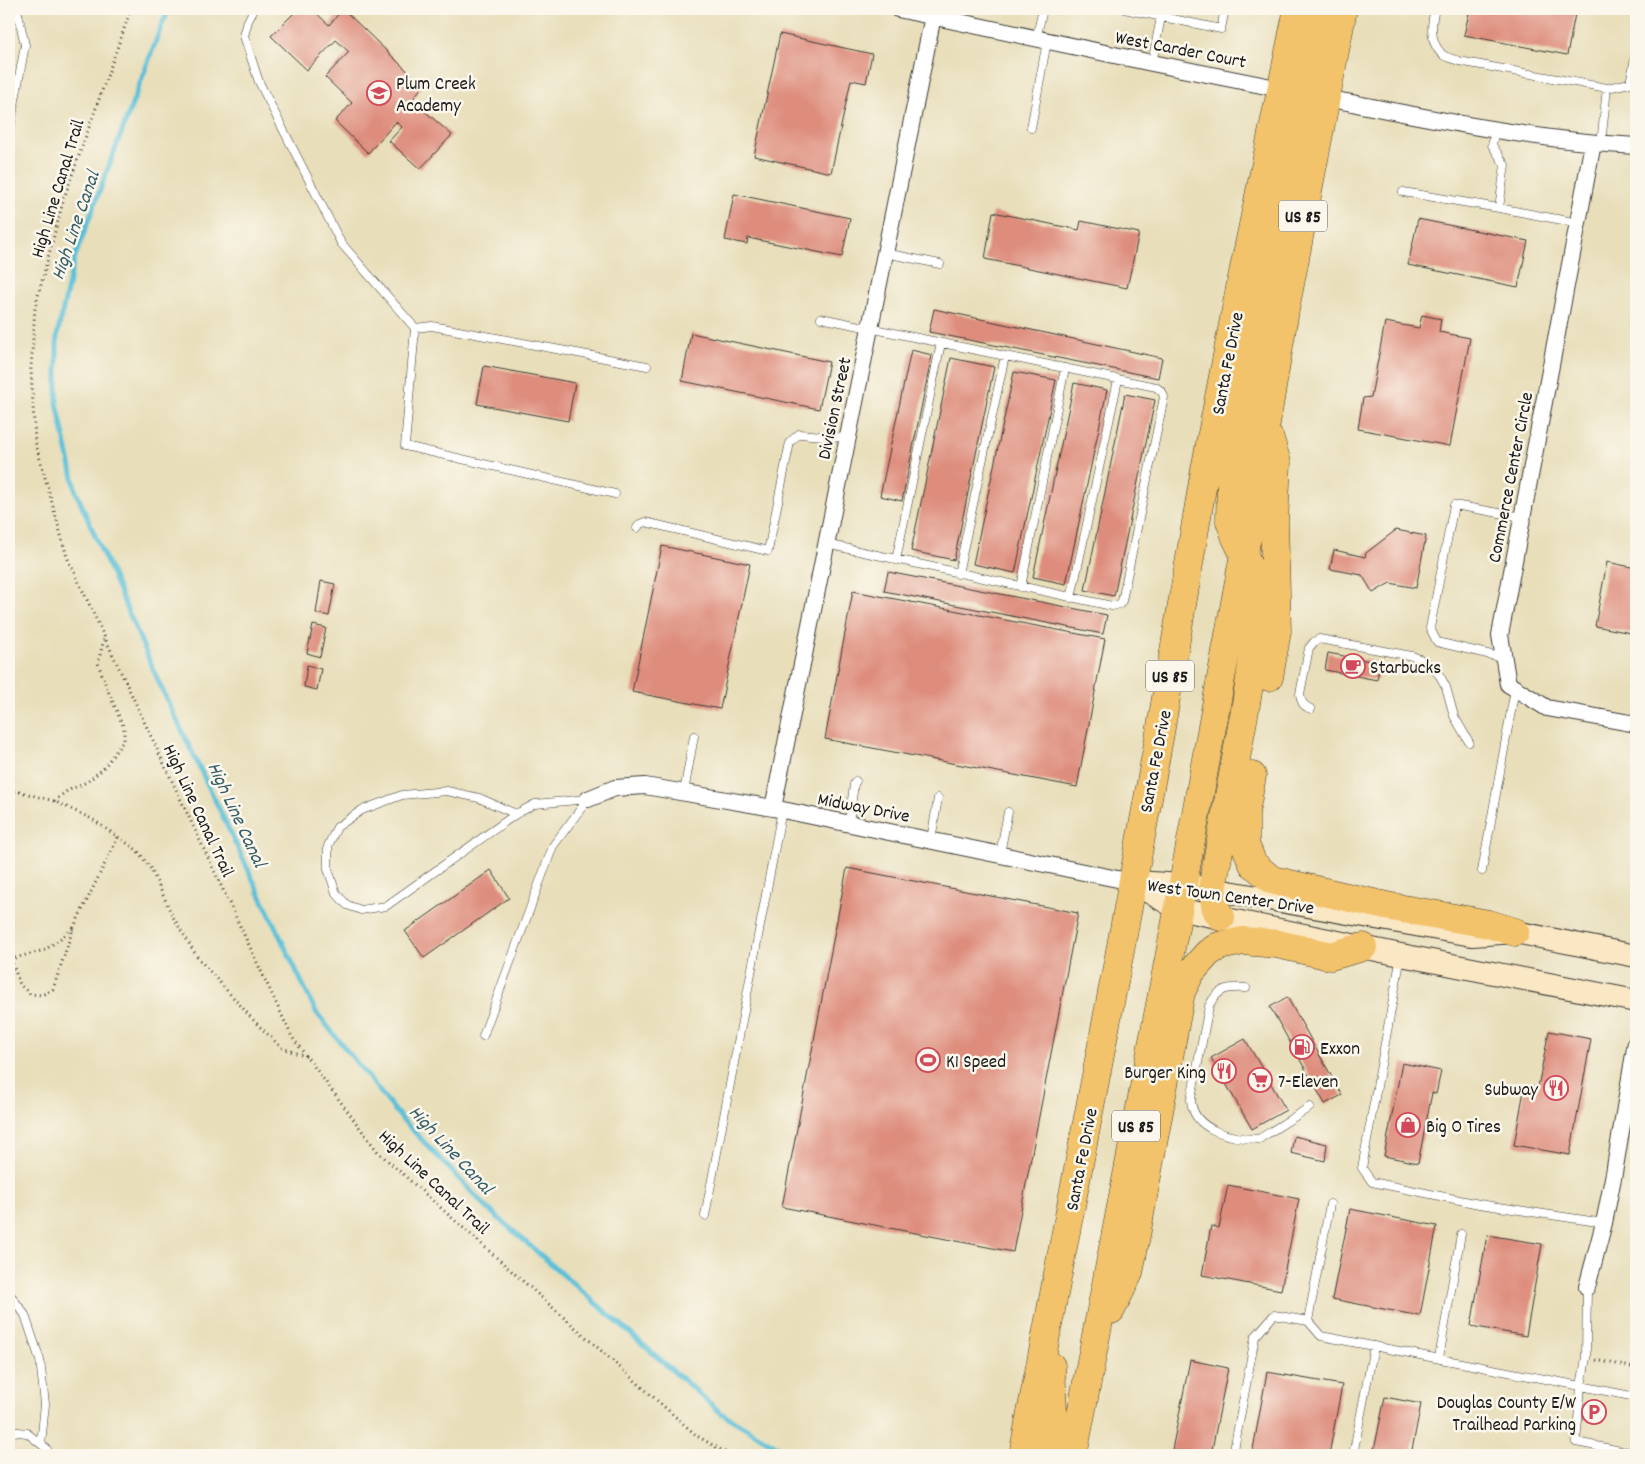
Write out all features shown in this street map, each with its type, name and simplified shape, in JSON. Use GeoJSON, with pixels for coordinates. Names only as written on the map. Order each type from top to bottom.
{"type":"FeatureCollection","features":[{"type":"Feature","properties":{"kind":"highway","name":"Santa Fe Drive"},"geometry":{"type":"LineString","coordinates":[[1023,1455],[1160,733],[1205,470],[1241,283],[1298,9]]}},
{"type":"Feature","properties":{"kind":"highway"},"geometry":{"type":"LineString","coordinates":[[1221,916],[1216,909],[1212,889],[1256,640],[1256,610],[1251,574],[1230,521],[1231,482],[1318,9]]}},
{"type":"Feature","properties":{"kind":"highway","name":"US 85"},"geometry":{"type":"LineString","coordinates":[[1073,1455],[1180,897],[1244,554],[1285,310],[1343,9]]}},
{"type":"Feature","properties":{"kind":"highway"},"geometry":{"type":"LineString","coordinates":[[1266,424],[1277,463],[1274,522],[1277,631],[1245,813],[1245,844],[1253,864],[1272,880],[1386,906],[1489,924],[1515,932]]}},
{"type":"Feature","properties":{"kind":"highway"},"geometry":{"type":"LineString","coordinates":[[1095,1343],[1129,1274],[1181,992],[1191,972],[1208,953],[1219,946],[1243,941],[1277,944],[1331,956],[1363,947]]}},
{"type":"Feature","properties":{"kind":"highway"},"geometry":{"type":"LineString","coordinates":[[1048,1322],[1053,1410],[1048,1455]]}},
{"type":"Feature","properties":{"kind":"street","name":"West Carder Court"},"geometry":{"type":"LineString","coordinates":[[898,9],[1152,63],[1281,88]]}},
{"type":"Feature","properties":{"kind":"street","name":"Division Street"},"geometry":{"type":"LineString","coordinates":[[777,809],[826,544],[933,16]]}},
{"type":"Feature","properties":{"kind":"street"},"geometry":{"type":"LineString","coordinates":[[1326,98],[1494,130],[1597,144],[1636,146]]}},
{"type":"Feature","properties":{"kind":"street","name":"Commerce Center Circle"},"geometry":{"type":"LineString","coordinates":[[1516,689],[1508,684],[1500,635],[1578,223],[1597,144]]}},
{"type":"Feature","properties":{"kind":"street"},"geometry":{"type":"LineString","coordinates":[[1516,689],[1547,708],[1636,724]]}},
{"type":"Feature","properties":{"kind":"street","name":"Midway Drive"},"geometry":{"type":"LineString","coordinates":[[588,799],[615,788],[645,786],[777,809],[1132,882]]}},
{"type":"Feature","properties":{"kind":"street","name":"West Town Center Drive"},"geometry":{"type":"LineString","coordinates":[[1132,882],[1180,897],[1221,916],[1401,955],[1636,1001]]}},
{"type":"Feature","properties":{"kind":"street","name":"West Town Center Drive"},"geometry":{"type":"LineString","coordinates":[[1180,897],[1212,889],[1472,935],[1515,932],[1636,956]]}},
{"type":"Feature","properties":{"kind":"street"},"geometry":{"type":"LineString","coordinates":[[1587,1287],[1604,1222],[1636,1042]]}},
{"type":"Feature","properties":{"kind":"lane"},"geometry":{"type":"LineString","coordinates":[[9,133],[25,45],[17,9]]}},
{"type":"Feature","properties":{"kind":"lane"},"geometry":{"type":"LineString","coordinates":[[254,9],[244,36],[248,53],[263,90],[341,243],[414,328],[405,446],[615,494]]}},
{"type":"Feature","properties":{"kind":"lane"},"geometry":{"type":"LineString","coordinates":[[1031,128],[1042,40],[1043,9]]}},
{"type":"Feature","properties":{"kind":"lane"},"geometry":{"type":"LineString","coordinates":[[1124,9],[1221,29],[1225,9]]}},
{"type":"Feature","properties":{"kind":"lane"},"geometry":{"type":"LineString","coordinates":[[1434,9],[1431,26],[1435,45],[1444,55],[1459,61],[1608,88],[1633,83],[1636,53]]}},
{"type":"Feature","properties":{"kind":"lane"},"geometry":{"type":"LineString","coordinates":[[1152,63],[1161,17]]}},
{"type":"Feature","properties":{"kind":"lane"},"geometry":{"type":"LineString","coordinates":[[1597,144],[1608,88]]}},
{"type":"Feature","properties":{"kind":"lane"},"geometry":{"type":"LineString","coordinates":[[1494,130],[1492,145],[1505,165],[1499,208]]}},
{"type":"Feature","properties":{"kind":"lane"},"geometry":{"type":"LineString","coordinates":[[1403,192],[1578,223]]}},
{"type":"Feature","properties":{"kind":"lane"},"geometry":{"type":"LineString","coordinates":[[885,252],[940,264]]}},
{"type":"Feature","properties":{"kind":"lane"},"geometry":{"type":"LineString","coordinates":[[821,318],[1156,387],[1162,392],[1164,398],[1120,604],[1112,606],[1071,598],[826,544]]}},
{"type":"Feature","properties":{"kind":"lane"},"geometry":{"type":"LineString","coordinates":[[414,328],[432,326],[647,366]]}},
{"type":"Feature","properties":{"kind":"lane"},"geometry":{"type":"LineString","coordinates":[[896,560],[942,343]]}},
{"type":"Feature","properties":{"kind":"lane"},"geometry":{"type":"LineString","coordinates":[[958,574],[1005,356]]}},
{"type":"Feature","properties":{"kind":"lane"},"geometry":{"type":"LineString","coordinates":[[1021,587],[1065,368]]}},
{"type":"Feature","properties":{"kind":"lane"},"geometry":{"type":"LineString","coordinates":[[1071,598],[1118,380]]}},
{"type":"Feature","properties":{"kind":"lane"},"geometry":{"type":"LineString","coordinates":[[637,528],[645,522],[768,551],[790,442],[799,434],[848,438]]}},
{"type":"Feature","properties":{"kind":"lane"},"geometry":{"type":"LineString","coordinates":[[1504,658],[1437,642],[1430,628],[1454,505],[1522,517]]}},
{"type":"Feature","properties":{"kind":"lane"},"geometry":{"type":"LineString","coordinates":[[1311,709],[1305,707],[1301,701],[1300,694],[1309,648],[1314,642],[1328,640],[1412,656],[1431,666],[1440,676],[1446,688],[1454,716],[1469,742]]}},
{"type":"Feature","properties":{"kind":"lane"},"geometry":{"type":"LineString","coordinates":[[1482,870],[1516,689]]}},
{"type":"Feature","properties":{"kind":"lane"},"geometry":{"type":"LineString","coordinates":[[684,792],[694,736]]}},
{"type":"Feature","properties":{"kind":"lane"},"geometry":{"type":"LineString","coordinates":[[849,824],[856,781]]}},
{"type":"Feature","properties":{"kind":"lane"},"geometry":{"type":"LineString","coordinates":[[516,814],[479,798],[447,791],[402,795],[362,810],[337,827],[328,846],[328,869],[336,893],[347,905],[361,910],[386,906],[516,814],[535,804],[588,799]]}},
{"type":"Feature","properties":{"kind":"lane"},"geometry":{"type":"LineString","coordinates":[[931,840],[938,798]]}},
{"type":"Feature","properties":{"kind":"lane"},"geometry":{"type":"LineString","coordinates":[[482,1036],[553,846],[588,799]]}},
{"type":"Feature","properties":{"kind":"lane"},"geometry":{"type":"LineString","coordinates":[[705,1216],[777,809]]}},
{"type":"Feature","properties":{"kind":"lane"},"geometry":{"type":"LineString","coordinates":[[1000,854],[1008,812]]}},
{"type":"Feature","properties":{"kind":"lane"},"geometry":{"type":"LineString","coordinates":[[1401,955],[1362,1168],[1372,1182],[1479,1204],[1604,1222]]}},
{"type":"Feature","properties":{"kind":"lane"},"geometry":{"type":"LineString","coordinates":[[1246,988],[1222,990],[1213,998],[1209,1006],[1191,1099],[1196,1115],[1212,1130],[1223,1134],[1258,1139],[1310,1107]]}},
{"type":"Feature","properties":{"kind":"lane"},"geometry":{"type":"LineString","coordinates":[[1308,1321],[1330,1204]]}},
{"type":"Feature","properties":{"kind":"lane"},"geometry":{"type":"LineString","coordinates":[[1439,1358],[1461,1234]]}},
{"type":"Feature","properties":{"kind":"lane"},"geometry":{"type":"LineString","coordinates":[[1587,1287],[1586,1358],[1581,1386],[1576,1442],[1636,1454]]}},
{"type":"Feature","properties":{"kind":"lane"},"geometry":{"type":"LineString","coordinates":[[9,1293],[25,1315],[40,1360],[45,1404],[41,1444]]}},
{"type":"Feature","properties":{"kind":"lane"},"geometry":{"type":"LineString","coordinates":[[1233,1455],[1255,1337],[1274,1315],[1308,1321],[1321,1336],[1636,1397]]}},
{"type":"Feature","properties":{"kind":"lane"},"geometry":{"type":"LineString","coordinates":[[1353,1455],[1374,1346]]}},
{"type":"Feature","properties":{"kind":"lane"},"geometry":{"type":"LineString","coordinates":[[9,1431],[27,1433],[47,1449],[44,1455]]}},
{"type":"Feature","properties":{"kind":"path","name":"High Line Canal Trail"},"geometry":{"type":"LineString","coordinates":[[131,9],[64,198],[36,307],[31,369],[35,441],[67,557],[292,1037],[306,1057],[378,1152],[697,1436],[730,1455]]}},
{"type":"Feature","properties":{"kind":"path"},"geometry":{"type":"LineString","coordinates":[[54,801],[67,791],[87,782],[104,769],[124,740],[124,728],[98,663],[104,638]]}},
{"type":"Feature","properties":{"kind":"path"},"geometry":{"type":"LineString","coordinates":[[9,792],[20,792],[54,801],[92,818],[137,850],[151,869],[173,917],[198,958],[255,1022],[282,1048],[306,1057]]}},
{"type":"Feature","properties":{"kind":"path"},"geometry":{"type":"LineString","coordinates":[[72,929],[45,950],[10,959],[20,985],[30,994],[42,995],[53,989],[72,929],[118,837]]}},
{"type":"Feature","properties":{"kind":"path"},"geometry":{"type":"LineString","coordinates":[[1586,1358],[1636,1368]]}},
{"type":"Feature","properties":{"kind":"building","name":"Plum Creek Academy"},"geometry":{"type":"Polygon","coordinates":[[[298,9],[312,9],[329,25],[343,9],[423,86],[412,100],[452,135],[420,169],[389,141],[402,127],[396,122],[368,153],[335,121],[352,103],[325,77],[349,52],[336,40],[307,70],[271,36],[298,9]]]}},
{"type":"Feature","properties":{"kind":"building"},"geometry":{"type":"Polygon","coordinates":[[[1459,9],[1576,9],[1567,55],[1464,35],[1469,13],[1459,11],[1459,9]]]}},
{"type":"Feature","properties":{"kind":"building"},"geometry":{"type":"Polygon","coordinates":[[[780,34],[872,54],[866,83],[851,80],[831,173],[754,156],[780,34]]]}},
{"type":"Feature","properties":{"kind":"building"},"geometry":{"type":"Polygon","coordinates":[[[734,194],[850,218],[842,257],[748,238],[747,244],[725,240],[734,194]]]}},
{"type":"Feature","properties":{"kind":"building"},"geometry":{"type":"Polygon","coordinates":[[[993,212],[1079,230],[1081,221],[1139,233],[1127,288],[985,259],[993,212]]]}},
{"type":"Feature","properties":{"kind":"building"},"geometry":{"type":"Polygon","coordinates":[[[1418,219],[1528,241],[1518,287],[1408,265],[1418,219]]]}},
{"type":"Feature","properties":{"kind":"building"},"geometry":{"type":"Polygon","coordinates":[[[934,309],[1162,358],[1158,378],[929,332],[934,309]]]}},
{"type":"Feature","properties":{"kind":"building"},"geometry":{"type":"Polygon","coordinates":[[[1422,315],[1441,319],[1439,332],[1470,338],[1450,446],[1358,429],[1363,398],[1371,397],[1385,322],[1419,328],[1422,315]]]}},
{"type":"Feature","properties":{"kind":"building"},"geometry":{"type":"Polygon","coordinates":[[[691,333],[829,362],[819,409],[682,381],[691,333]]]}},
{"type":"Feature","properties":{"kind":"building"},"geometry":{"type":"Polygon","coordinates":[[[911,350],[932,355],[902,501],[880,496],[911,350]]]}},
{"type":"Feature","properties":{"kind":"building"},"geometry":{"type":"Polygon","coordinates":[[[951,358],[994,367],[954,560],[911,551],[951,358]]]}},
{"type":"Feature","properties":{"kind":"building"},"geometry":{"type":"Polygon","coordinates":[[[484,366],[575,383],[568,421],[477,404],[484,366]]]}},
{"type":"Feature","properties":{"kind":"building"},"geometry":{"type":"Polygon","coordinates":[[[1014,372],[1056,380],[1015,573],[973,564],[1014,372]]]}},
{"type":"Feature","properties":{"kind":"building"},"geometry":{"type":"Polygon","coordinates":[[[1074,383],[1107,390],[1066,584],[1033,577],[1074,383]]]}},
{"type":"Feature","properties":{"kind":"building"},"geometry":{"type":"Polygon","coordinates":[[[1125,394],[1155,400],[1114,596],[1085,590],[1125,394]]]}},
{"type":"Feature","properties":{"kind":"building"},"geometry":{"type":"Polygon","coordinates":[[[1396,530],[1426,536],[1416,588],[1390,583],[1373,593],[1362,575],[1330,569],[1334,550],[1365,557],[1366,553],[1396,530]]]}},
{"type":"Feature","properties":{"kind":"building"},"geometry":{"type":"Polygon","coordinates":[[[662,546],[750,564],[720,709],[632,692],[662,546]]]}},
{"type":"Feature","properties":{"kind":"building"},"geometry":{"type":"Polygon","coordinates":[[[1607,562],[1636,568],[1636,634],[1595,626],[1607,562]]]}},
{"type":"Feature","properties":{"kind":"building"},"geometry":{"type":"Polygon","coordinates":[[[888,572],[1107,615],[1103,634],[884,591],[888,572]]]}},
{"type":"Feature","properties":{"kind":"building"},"geometry":{"type":"Polygon","coordinates":[[[321,581],[335,584],[329,616],[316,613],[321,581]]]}},
{"type":"Feature","properties":{"kind":"building"},"geometry":{"type":"Polygon","coordinates":[[[853,591],[1105,639],[1077,787],[825,739],[853,591]]]}},
{"type":"Feature","properties":{"kind":"building"},"geometry":{"type":"Polygon","coordinates":[[[313,625],[326,628],[320,657],[307,653],[313,625]]]}},
{"type":"Feature","properties":{"kind":"building","name":"Starbucks"},"geometry":{"type":"Polygon","coordinates":[[[1328,653],[1380,663],[1377,680],[1325,670],[1328,653]]]}},
{"type":"Feature","properties":{"kind":"building"},"geometry":{"type":"Polygon","coordinates":[[[307,665],[321,669],[317,690],[304,687],[307,665]]]}},
{"type":"Feature","properties":{"kind":"building"},"geometry":{"type":"Polygon","coordinates":[[[847,868],[1078,913],[1013,1252],[782,1207],[847,868]]]}},
{"type":"Feature","properties":{"kind":"building"},"geometry":{"type":"Polygon","coordinates":[[[491,870],[509,898],[424,958],[405,931],[491,870]]]}},
{"type":"Feature","properties":{"kind":"building"},"geometry":{"type":"Polygon","coordinates":[[[1287,997],[1342,1095],[1325,1104],[1270,1007],[1287,997]]]}},
{"type":"Feature","properties":{"kind":"building"},"geometry":{"type":"Polygon","coordinates":[[[1549,1031],[1591,1039],[1570,1155],[1514,1145],[1525,1085],[1538,1087],[1549,1031]]]}},
{"type":"Feature","properties":{"kind":"building"},"geometry":{"type":"Polygon","coordinates":[[[1245,1039],[1286,1110],[1252,1129],[1211,1058],[1245,1039]]]}},
{"type":"Feature","properties":{"kind":"building","name":"Big O Tires"},"geometry":{"type":"Polygon","coordinates":[[[1402,1063],[1441,1071],[1436,1094],[1432,1093],[1418,1163],[1384,1156],[1402,1063]]]}},
{"type":"Feature","properties":{"kind":"building"},"geometry":{"type":"Polygon","coordinates":[[[1294,1136],[1327,1144],[1325,1161],[1291,1153],[1294,1136]]]}},
{"type":"Feature","properties":{"kind":"building"},"geometry":{"type":"Polygon","coordinates":[[[1228,1185],[1299,1199],[1281,1290],[1202,1275],[1211,1226],[1219,1228],[1228,1185]]]}},
{"type":"Feature","properties":{"kind":"building"},"geometry":{"type":"Polygon","coordinates":[[[1350,1209],[1437,1226],[1420,1316],[1332,1299],[1350,1209]]]}},
{"type":"Feature","properties":{"kind":"building"},"geometry":{"type":"Polygon","coordinates":[[[1487,1235],[1542,1244],[1526,1336],[1471,1326],[1487,1235]]]}},
{"type":"Feature","properties":{"kind":"building"},"geometry":{"type":"Polygon","coordinates":[[[1190,1360],[1228,1368],[1211,1455],[1171,1455],[1190,1360]]]}},
{"type":"Feature","properties":{"kind":"building"},"geometry":{"type":"Polygon","coordinates":[[[1267,1372],[1342,1385],[1329,1455],[1252,1455],[1267,1372]]]}},
{"type":"Feature","properties":{"kind":"building"},"geometry":{"type":"Polygon","coordinates":[[[1385,1397],[1421,1404],[1411,1455],[1373,1455],[1385,1397]]]}},
{"type":"Feature","properties":{"kind":"waterway","name":"High Line Canal"},"geometry":{"type":"LineString","coordinates":[[170,9],[163,22],[74,259],[57,336],[57,403],[76,492],[161,687],[316,1012],[401,1118],[487,1208],[721,1413],[791,1455]]}},
{"type":"Feature","properties":{"kind":"place","name":"Plum Creek Academy"},"geometry":{"type":"Point","coordinates":[379,93]}},
{"type":"Feature","properties":{"kind":"place","name":"Starbucks"},"geometry":{"type":"Point","coordinates":[1353,666]}},
{"type":"Feature","properties":{"kind":"place","name":"Exxon"},"geometry":{"type":"Point","coordinates":[1302,1047]}},
{"type":"Feature","properties":{"kind":"place","name":"K1 Speed"},"geometry":{"type":"Point","coordinates":[928,1060]}},
{"type":"Feature","properties":{"kind":"place","name":"Burger King"},"geometry":{"type":"Point","coordinates":[1224,1071]}},
{"type":"Feature","properties":{"kind":"place","name":"7-Eleven"},"geometry":{"type":"Point","coordinates":[1260,1080]}},
{"type":"Feature","properties":{"kind":"place","name":"Subway"},"geometry":{"type":"Point","coordinates":[1556,1088]}},
{"type":"Feature","properties":{"kind":"place","name":"Big O Tires"},"geometry":{"type":"Point","coordinates":[1408,1125]}},
{"type":"Feature","properties":{"kind":"place","name":"Douglas County E/W Trailhead Parking"},"geometry":{"type":"Point","coordinates":[1594,1412]}}]}
